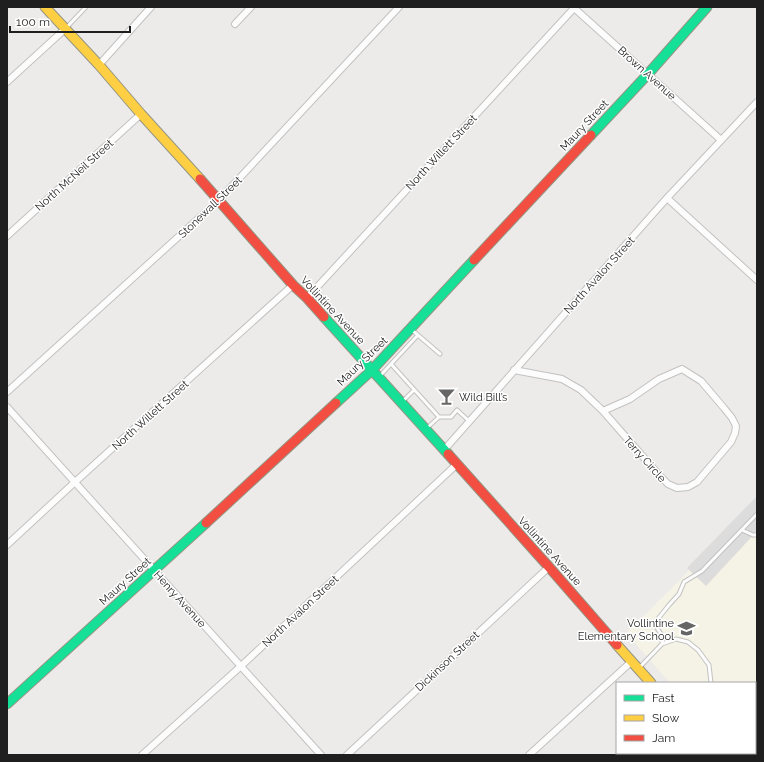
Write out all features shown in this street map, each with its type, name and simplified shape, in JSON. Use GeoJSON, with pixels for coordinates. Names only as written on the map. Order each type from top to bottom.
{"type":"FeatureCollection","features":[{"type":"Feature","properties":{"kind":"street","name":"Vollintine Avenue"},"geometry":{"type":"LineString","coordinates":[[45,7],[99,65],[294,285],[379,377],[650,682]]}},
{"type":"Feature","properties":{"kind":"street"},"geometry":{"type":"LineString","coordinates":[[99,65],[151,7]]}},
{"type":"Feature","properties":{"kind":"street"},"geometry":{"type":"LineString","coordinates":[[235,24],[250,7]]}},
{"type":"Feature","properties":{"kind":"street","name":"Stonewall Street"},"geometry":{"type":"LineString","coordinates":[[7,392],[219,200],[399,7]]}},
{"type":"Feature","properties":{"kind":"street","name":"Brown Avenue"},"geometry":{"type":"LineString","coordinates":[[574,7],[721,140]]}},
{"type":"Feature","properties":{"kind":"street","name":"North Willett Street"},"geometry":{"type":"LineString","coordinates":[[306,298],[574,7]]}},
{"type":"Feature","properties":{"kind":"street","name":"Maury Street"},"geometry":{"type":"LineString","coordinates":[[7,704],[372,370],[648,74],[708,7]]}},
{"type":"Feature","properties":{"kind":"street"},"geometry":{"type":"LineString","coordinates":[[7,82],[65,29]]}},
{"type":"Feature","properties":{"kind":"street","name":"North Avalon Street"},"geometry":{"type":"LineString","coordinates":[[444,450],[668,198],[757,102]]}},
{"type":"Feature","properties":{"kind":"street","name":"North McNeil Street"},"geometry":{"type":"LineString","coordinates":[[7,236],[141,114]]}},
{"type":"Feature","properties":{"kind":"street"},"geometry":{"type":"LineString","coordinates":[[668,198],[757,280]]}},
{"type":"Feature","properties":{"kind":"street","name":"North Willett Street"},"geometry":{"type":"LineString","coordinates":[[7,545],[294,285]]}},
{"type":"Feature","properties":{"kind":"street","name":"Terry Circle"},"geometry":{"type":"LineString","coordinates":[[514,370],[562,379],[581,390],[602,411],[659,476],[668,484],[677,488],[688,487],[697,482],[731,442],[736,426],[732,418],[701,381],[682,369],[659,379],[630,399],[602,411]]}},
{"type":"Feature","properties":{"kind":"street","name":"Henry Avenue"},"geometry":{"type":"LineString","coordinates":[[7,407],[321,755]]}},
{"type":"Feature","properties":{"kind":"street","name":"North Avalon Street"},"geometry":{"type":"LineString","coordinates":[[142,755],[240,667],[456,465]]}},
{"type":"Feature","properties":{"kind":"street","name":"Dickinson Street"},"geometry":{"type":"LineString","coordinates":[[347,755],[549,567]]}},
{"type":"Feature","properties":{"kind":"street"},"geometry":{"type":"LineString","coordinates":[[529,755],[631,662]]}},
{"type":"Feature","properties":{"kind":"lane"},"geometry":{"type":"LineString","coordinates":[[65,29],[86,7]]}},
{"type":"Feature","properties":{"kind":"lane"},"geometry":{"type":"LineString","coordinates":[[411,328],[440,354]]}},
{"type":"Feature","properties":{"kind":"lane"},"geometry":{"type":"LineString","coordinates":[[379,377],[418,335]]}},
{"type":"Feature","properties":{"kind":"lane"},"geometry":{"type":"LineString","coordinates":[[398,342],[406,349]]}},
{"type":"Feature","properties":{"kind":"lane"},"geometry":{"type":"LineString","coordinates":[[391,364],[439,417]]}},
{"type":"Feature","properties":{"kind":"lane"},"geometry":{"type":"LineString","coordinates":[[401,402],[414,390]]}},
{"type":"Feature","properties":{"kind":"lane"},"geometry":{"type":"LineString","coordinates":[[425,430],[439,417],[451,417],[457,410],[469,421]]}},
{"type":"Feature","properties":{"kind":"lane"},"geometry":{"type":"LineString","coordinates":[[662,644],[663,637],[657,628],[657,620],[668,605],[679,594],[684,582],[702,571],[757,514]]}},
{"type":"Feature","properties":{"kind":"lane"},"geometry":{"type":"LineString","coordinates":[[742,530],[753,535],[757,535]]}},
{"type":"Feature","properties":{"kind":"lane"},"geometry":{"type":"LineString","coordinates":[[638,669],[662,644],[676,639],[688,642],[698,650],[709,665],[711,682]]}},
{"type":"Feature","properties":{"kind":"shaded area"},"geometry":{"type":"Polygon","coordinates":[[[756,497],[757,531],[706,586],[687,568],[756,497]]]}},
{"type":"Feature","properties":{"kind":"shaded area"},"geometry":{"type":"Polygon","coordinates":[[[757,503],[756,684],[756,682],[669,682],[626,633],[757,503]]]}},
{"type":"Feature","properties":{"kind":"traffic: fast"},"geometry":{"type":"LineString","coordinates":[[591,135],[648,74],[707,7]]}},
{"type":"Feature","properties":{"kind":"traffic: fast"},"geometry":{"type":"LineString","coordinates":[[336,403],[372,370],[474,260]]}},
{"type":"Feature","properties":{"kind":"traffic: fast"},"geometry":{"type":"LineString","coordinates":[[324,317],[448,454]]}},
{"type":"Feature","properties":{"kind":"traffic: fast"},"geometry":{"type":"LineString","coordinates":[[7,704],[206,523]]}},
{"type":"Feature","properties":{"kind":"traffic: slow"},"geometry":{"type":"LineString","coordinates":[[45,7],[99,65],[200,179]]}},
{"type":"Feature","properties":{"kind":"traffic: slow"},"geometry":{"type":"LineString","coordinates":[[617,645],[650,682]]}},
{"type":"Feature","properties":{"kind":"traffic: jam"},"geometry":{"type":"LineString","coordinates":[[474,260],[591,135]]}},
{"type":"Feature","properties":{"kind":"traffic: jam"},"geometry":{"type":"LineString","coordinates":[[200,179],[293,285],[324,317]]}},
{"type":"Feature","properties":{"kind":"traffic: jam"},"geometry":{"type":"LineString","coordinates":[[206,523],[336,403]]}},
{"type":"Feature","properties":{"kind":"traffic: jam"},"geometry":{"type":"LineString","coordinates":[[448,454],[617,645]]}},
{"type":"Feature","properties":{"kind":"place","name":"Wild Bill’s"},"geometry":{"type":"Point","coordinates":[446,397]}},
{"type":"Feature","properties":{"kind":"place","name":"Vollintine Elementary School"},"geometry":{"type":"Point","coordinates":[687,629]}}]}
